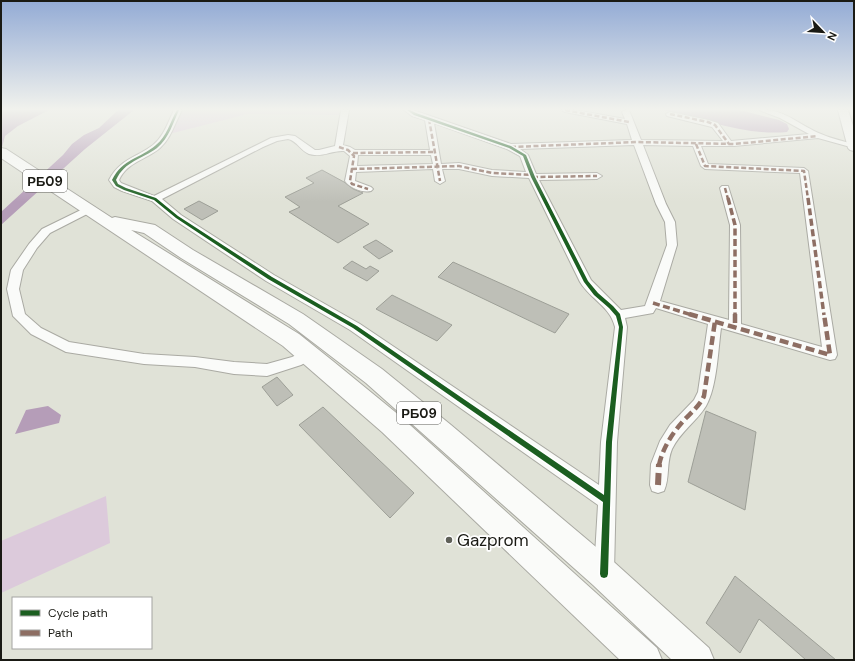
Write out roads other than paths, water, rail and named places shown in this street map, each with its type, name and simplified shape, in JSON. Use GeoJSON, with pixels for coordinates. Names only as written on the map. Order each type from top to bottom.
{"type":"FeatureCollection","features":[{"type":"Feature","properties":{"kind":"highway","name":"РБ09"},"geometry":{"type":"LineString","coordinates":[[1,152],[291,340],[309,354],[402,416],[442,433],[604,574],[697,660]]}},
{"type":"Feature","properties":{"kind":"highway","name":"РБ09"},"geometry":{"type":"LineString","coordinates":[[97,215],[149,229],[187,254],[296,319],[374,376],[402,416],[423,454],[645,660]]}},
{"type":"Feature","properties":{"kind":"highway"},"geometry":{"type":"LineString","coordinates":[[423,454],[416,444],[419,434],[424,431],[434,430],[442,433]]}},
{"type":"Feature","properties":{"kind":"street"},"geometry":{"type":"LineString","coordinates":[[161,141],[116,174],[114,180],[117,185],[155,199],[177,216],[270,278],[355,327],[606,501]]}},
{"type":"Feature","properties":{"kind":"street"},"geometry":{"type":"LineString","coordinates":[[155,199],[258,147],[275,141]]}},
{"type":"Feature","properties":{"kind":"street"},"geometry":{"type":"LineString","coordinates":[[298,141],[307,151],[312,153],[322,153],[339,147],[353,153],[436,152]]}},
{"type":"Feature","properties":{"kind":"street"},"geometry":{"type":"LineString","coordinates":[[339,147],[340,141]]}},
{"type":"Feature","properties":{"kind":"street"},"geometry":{"type":"LineString","coordinates":[[434,141],[440,181]]}},
{"type":"Feature","properties":{"kind":"street"},"geometry":{"type":"LineString","coordinates":[[492,141],[510,147],[524,155],[532,176],[586,282],[618,315],[621,327],[609,442],[604,574]]}},
{"type":"Feature","properties":{"kind":"street"},"geometry":{"type":"LineString","coordinates":[[510,147],[637,142],[729,144],[764,141]]}},
{"type":"Feature","properties":{"kind":"street"},"geometry":{"type":"LineString","coordinates":[[834,141],[854,147]]}},
{"type":"Feature","properties":{"kind":"street"},"geometry":{"type":"LineString","coordinates":[[618,315],[649,310],[654,303],[672,245],[670,222],[661,204],[637,142]]}},
{"type":"Feature","properties":{"kind":"street"},"geometry":{"type":"LineString","coordinates":[[654,303],[830,355],[804,171],[705,166],[696,144]]}},
{"type":"Feature","properties":{"kind":"street"},"geometry":{"type":"LineString","coordinates":[[353,153],[354,156],[350,181],[352,184],[368,189]]}},
{"type":"Feature","properties":{"kind":"street"},"geometry":{"type":"LineString","coordinates":[[352,169],[438,168],[460,166],[492,173],[532,176],[597,176]]}},
{"type":"Feature","properties":{"kind":"street"},"geometry":{"type":"LineString","coordinates":[[725,188],[735,225],[736,327]]}},
{"type":"Feature","properties":{"kind":"street"},"geometry":{"type":"LineString","coordinates":[[97,215],[46,231],[33,246],[17,270],[13,289],[19,316],[36,331],[66,347],[144,359],[195,362],[234,368],[267,370],[296,361],[309,354]]}},
{"type":"Feature","properties":{"kind":"street"},"geometry":{"type":"LineString","coordinates":[[658,485],[659,458],[665,446],[673,432],[702,402],[705,392],[715,321]]}},
{"type":"Feature","properties":{"kind":"place","name":"Gazprom"},"geometry":{"type":"Point","coordinates":[449,540]}}]}
